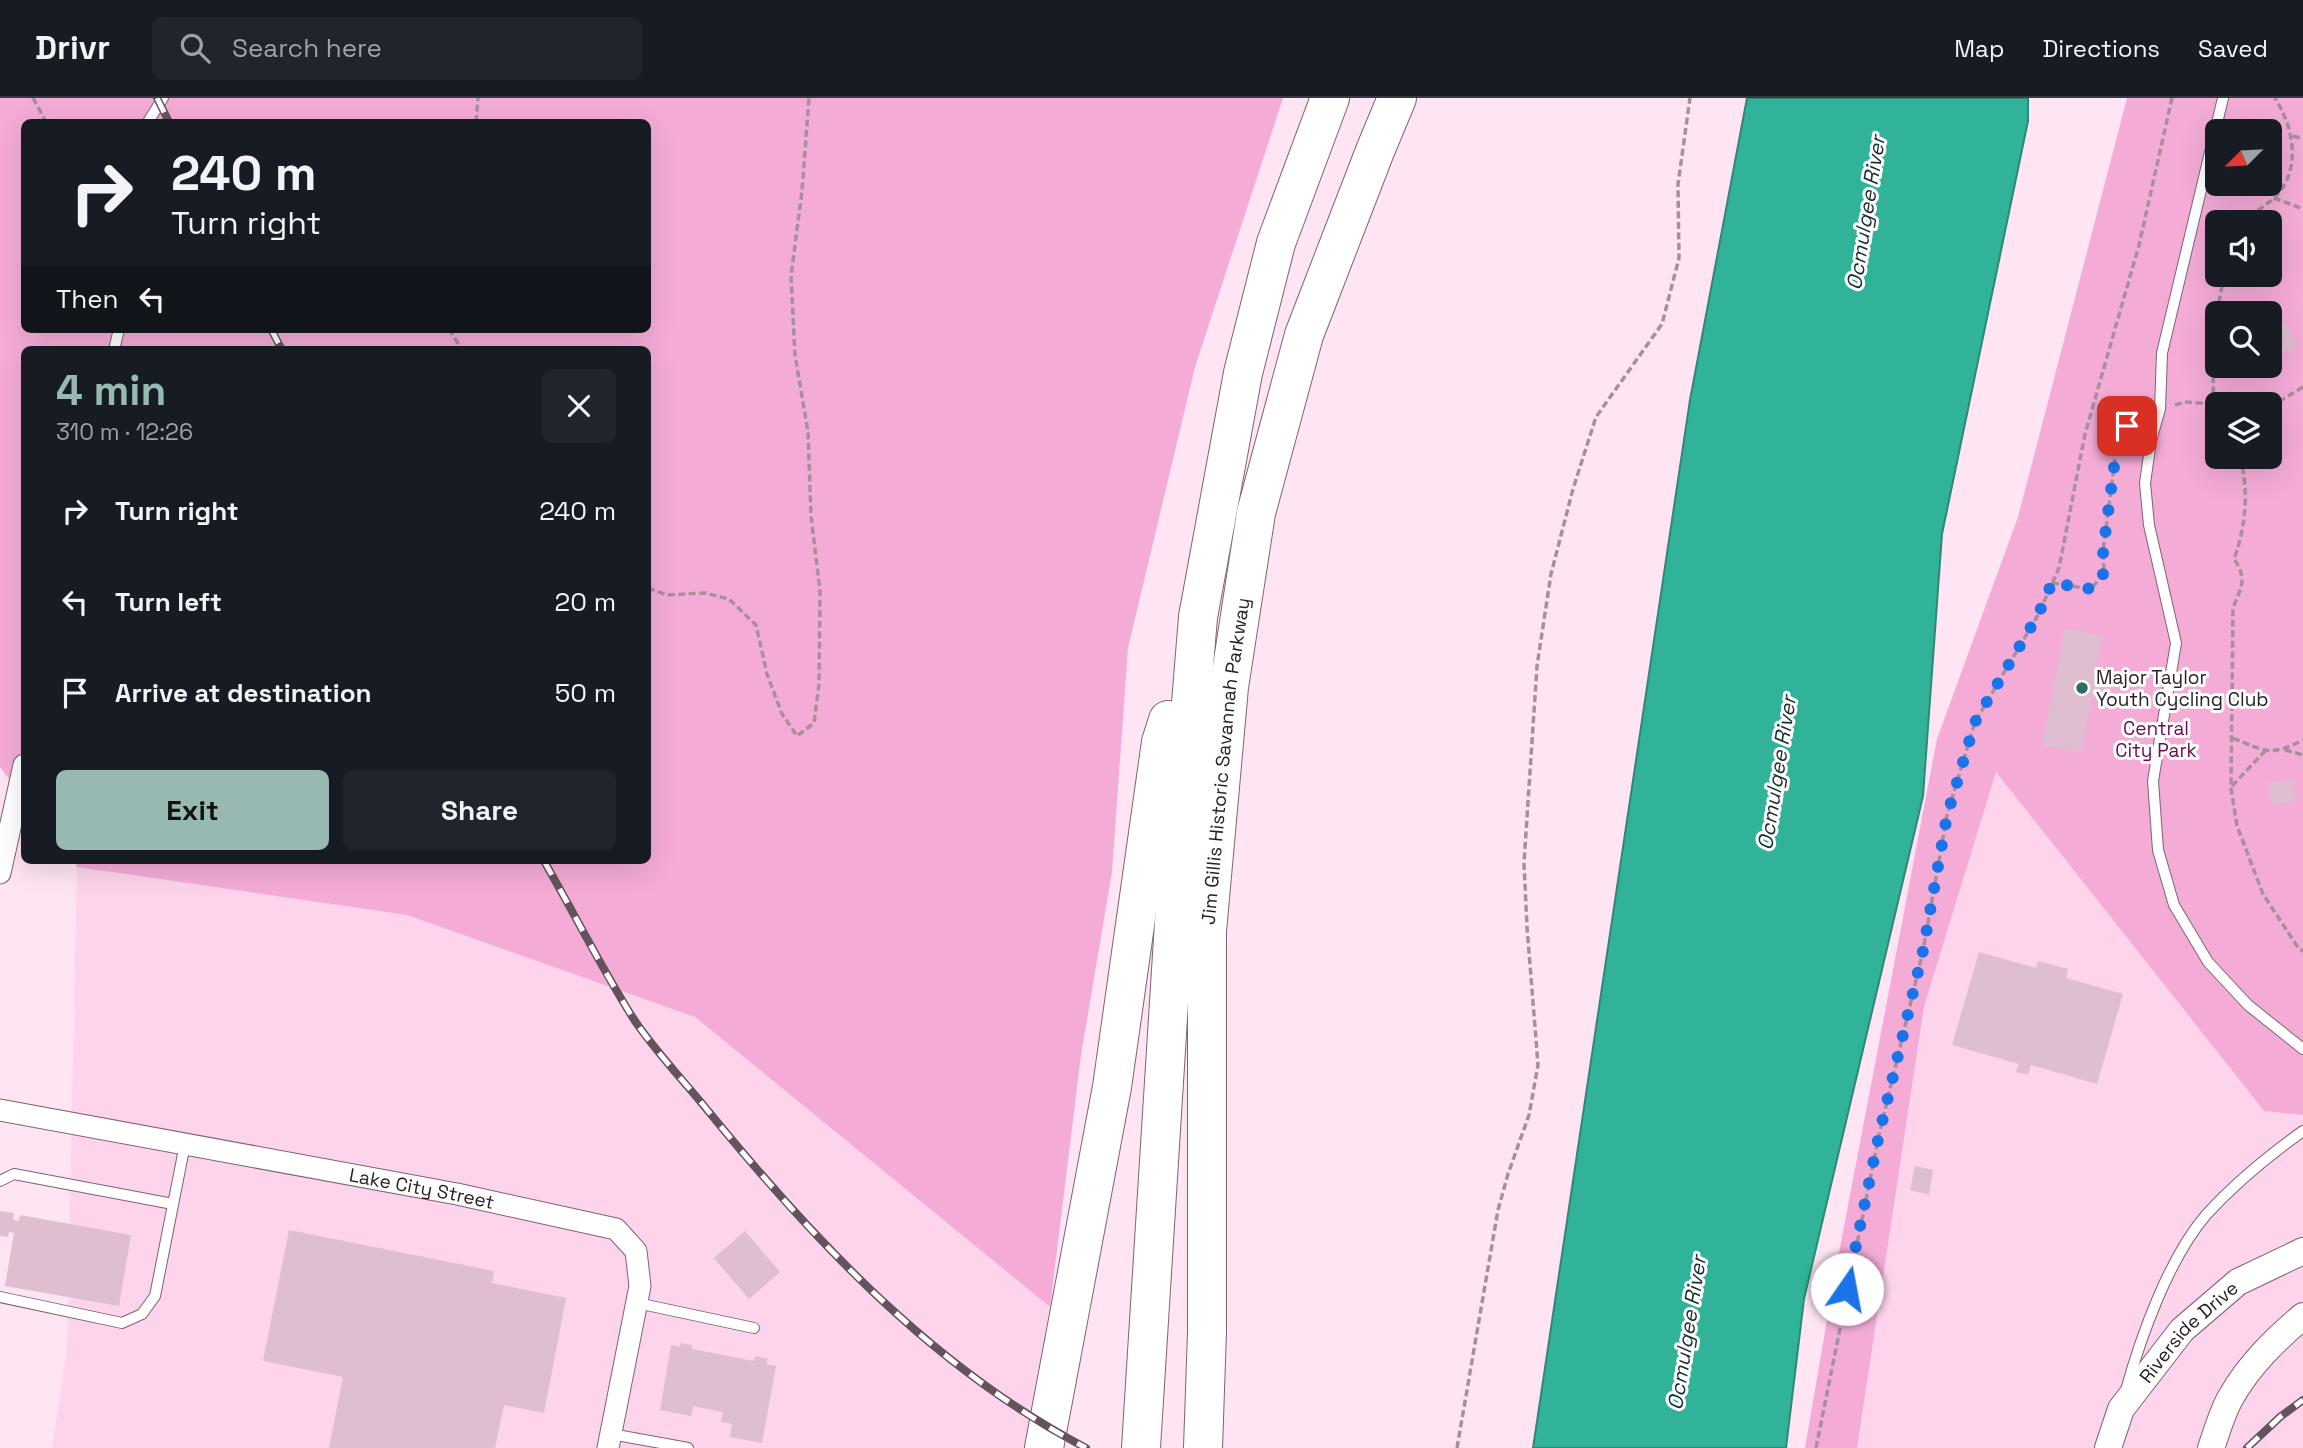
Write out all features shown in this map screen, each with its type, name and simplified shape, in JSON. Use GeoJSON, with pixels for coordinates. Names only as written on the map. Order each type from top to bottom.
{"type":"FeatureCollection","features":[{"type":"Feature","properties":{"kind":"highway","name":"Jim Gillis Historic Savannah Parkway"},"geometry":{"type":"LineString","coordinates":[[1141,1448],[1178,861],[1198,617],[1243,373],[1276,243],[1330,98]]}},
{"type":"Feature","properties":{"kind":"highway","name":"Jim Gillis Historic Savannah Parkway"},"geometry":{"type":"LineString","coordinates":[[1203,1448],[1207,1332],[1207,931],[1230,687],[1256,513],[1304,335],[1397,98]]}},
{"type":"Feature","properties":{"kind":"highway"},"geometry":{"type":"LineString","coordinates":[[1044,1448],[1112,1087],[1161,743],[1198,617]]}},
{"type":"Feature","properties":{"kind":"highway"},"geometry":{"type":"LineString","coordinates":[[1207,1332],[1222,1448]]}},
{"type":"Feature","properties":{"kind":"street"},"geometry":{"type":"LineString","coordinates":[[1,866],[21,778]]}},
{"type":"Feature","properties":{"kind":"street","name":"Lake City Street"},"geometry":{"type":"LineString","coordinates":[[0,1110],[457,1194],[617,1229],[636,1251],[640,1286],[609,1441]]}},
{"type":"Feature","properties":{"kind":"street","name":"Riverside Drive"},"geometry":{"type":"LineString","coordinates":[[2108,1448],[2121,1409],[2182,1330],[2238,1282],[2303,1251]]}},
{"type":"Feature","properties":{"kind":"street"},"geometry":{"type":"LineString","coordinates":[[2211,1448],[2229,1400],[2246,1375],[2268,1347],[2303,1316]]}},
{"type":"Feature","properties":{"kind":"lane"},"geometry":{"type":"LineString","coordinates":[[150,119],[163,98]]}},
{"type":"Feature","properties":{"kind":"lane"},"geometry":{"type":"LineString","coordinates":[[2223,98],[2162,353],[2160,409],[2151,441],[2145,482],[2149,525],[2176,643],[2153,780],[2158,850],[2174,905],[2208,962],[2248,1005],[2303,1049]]}},
{"type":"Feature","properties":{"kind":"lane"},"geometry":{"type":"LineString","coordinates":[[2121,1409],[2132,1367],[2151,1317],[2183,1248],[2205,1217],[2238,1182],[2303,1130]]}},
{"type":"Feature","properties":{"kind":"lane"},"geometry":{"type":"LineString","coordinates":[[0,1297],[122,1323],[142,1314],[155,1296],[185,1144]]}},
{"type":"Feature","properties":{"kind":"lane"},"geometry":{"type":"LineString","coordinates":[[0,1181],[14,1174],[173,1204]]}},
{"type":"Feature","properties":{"kind":"lane"},"geometry":{"type":"LineString","coordinates":[[637,1303],[754,1328]]}},
{"type":"Feature","properties":{"kind":"lane"},"geometry":{"type":"LineString","coordinates":[[609,1441],[688,1448]]}},
{"type":"Feature","properties":{"kind":"path"},"geometry":{"type":"LineString","coordinates":[[33,98],[44,119]]}},
{"type":"Feature","properties":{"kind":"path"},"geometry":{"type":"LineString","coordinates":[[476,119],[478,98]]}},
{"type":"Feature","properties":{"kind":"path"},"geometry":{"type":"LineString","coordinates":[[651,589],[667,595],[705,593],[729,599],[756,625],[767,674],[782,714],[797,736],[814,723],[820,684],[820,591],[811,516],[808,432],[795,355],[791,276],[802,191],[809,98]]}},
{"type":"Feature","properties":{"kind":"path"},"geometry":{"type":"LineString","coordinates":[[1457,1448],[1498,1210],[1507,1174],[1529,1115],[1538,1065],[1524,863],[1537,666],[1551,574],[1573,489],[1596,417],[1662,324],[1679,258],[1678,184],[1689,98]]}},
{"type":"Feature","properties":{"kind":"path"},"geometry":{"type":"LineString","coordinates":[[1815,1448],[1879,1135],[1923,951],[1947,816],[1975,722],[2038,615],[2059,568],[2085,434],[2139,245],[2172,98]]}},
{"type":"Feature","properties":{"kind":"path"},"geometry":{"type":"LineString","coordinates":[[2257,210],[2274,198],[2286,179],[2292,158],[2293,136],[2285,113],[2275,98]]}},
{"type":"Feature","properties":{"kind":"path"},"geometry":{"type":"LineString","coordinates":[[2293,136],[2303,139]]}},
{"type":"Feature","properties":{"kind":"path"},"geometry":{"type":"LineString","coordinates":[[2274,198],[2303,209]]}},
{"type":"Feature","properties":{"kind":"path"},"geometry":{"type":"LineString","coordinates":[[2282,400],[2303,387]]}},
{"type":"Feature","properties":{"kind":"path"},"geometry":{"type":"LineString","coordinates":[[2052,583],[2091,589],[2104,573],[2103,551],[2117,444],[2133,417],[2184,402],[2205,405]]}},
{"type":"Feature","properties":{"kind":"path"},"geometry":{"type":"LineString","coordinates":[[2241,469],[2245,499],[2242,538],[2234,559],[2242,571],[2243,582],[2233,608],[2231,788],[2237,827],[2263,894],[2299,949],[2303,951]]}},
{"type":"Feature","properties":{"kind":"path"},"geometry":{"type":"LineString","coordinates":[[2233,738],[2265,751],[2283,750],[2303,755]]}},
{"type":"Feature","properties":{"kind":"path"},"geometry":{"type":"LineString","coordinates":[[2283,750],[2303,740]]}},
{"type":"Feature","properties":{"kind":"path"},"geometry":{"type":"LineString","coordinates":[[2231,788],[2265,751]]}},
{"type":"Feature","properties":{"kind":"shaded area"},"geometry":{"type":"Polygon","coordinates":[[[1996,772],[2264,1111],[2303,1115],[2303,1448],[1857,1448],[1924,1007],[1996,772]]]}},
{"type":"Feature","properties":{"kind":"shaded area"},"geometry":{"type":"Polygon","coordinates":[[[77,867],[407,915],[695,1017],[1050,1307],[1024,1448],[52,1448],[67,1350],[77,867]]]}},
{"type":"Feature","properties":{"kind":"green space"},"geometry":{"type":"Polygon","coordinates":[[[0,98],[1283,98],[1195,367],[1128,648],[1112,872],[1081,1055],[1050,1307],[695,1017],[407,915],[77,867],[75,864],[651,864],[651,346],[21,346],[21,795],[0,767],[0,98]]]}},
{"type":"Feature","properties":{"kind":"green space","name":"Central City Park"},"geometry":{"type":"Polygon","coordinates":[[[2127,98],[2303,98],[2303,1115],[2264,1111],[1996,772],[1924,1007],[1857,1448],[1805,1448],[1834,1279],[1937,739],[2018,517],[2127,98]]]}},
{"type":"Feature","properties":{"kind":"water","name":"Ocmulgee River"},"geometry":{"type":"Polygon","coordinates":[[[1747,98],[2028,98],[2028,121],[1942,534],[1923,796],[1804,1299],[1786,1448],[1533,1448],[1690,400],[1747,98]]]}},
{"type":"Feature","properties":{"kind":"building"},"geometry":{"type":"Polygon","coordinates":[[[2285,322],[2296,346],[2282,353],[2282,323],[2285,322]]]}},
{"type":"Feature","properties":{"kind":"building","name":"Major Taylor Youth Cycling Club"},"geometry":{"type":"Polygon","coordinates":[[[2065,628],[2102,636],[2094,679],[2113,683],[2110,697],[2093,694],[2081,753],[2042,745],[2065,628]]]}},
{"type":"Feature","properties":{"kind":"building"},"geometry":{"type":"Polygon","coordinates":[[[2293,779],[2296,801],[2272,805],[2268,783],[2293,779]]]}},
{"type":"Feature","properties":{"kind":"building"},"geometry":{"type":"Polygon","coordinates":[[[1979,952],[2036,968],[2038,961],[2068,969],[2066,978],[2123,994],[2097,1084],[2031,1065],[2028,1075],[2016,1072],[2019,1064],[1952,1045],[1979,952]]]}},
{"type":"Feature","properties":{"kind":"building"},"geometry":{"type":"Polygon","coordinates":[[[1915,1166],[1933,1170],[1929,1195],[1910,1190],[1915,1166]]]}},
{"type":"Feature","properties":{"kind":"building"},"geometry":{"type":"Polygon","coordinates":[[[0,1211],[14,1213],[13,1220],[19,1221],[20,1215],[131,1235],[119,1306],[5,1286],[14,1233],[9,1232],[8,1237],[0,1236],[0,1211]]]}},
{"type":"Feature","properties":{"kind":"building"},"geometry":{"type":"Polygon","coordinates":[[[289,1230],[494,1271],[492,1283],[566,1298],[544,1413],[504,1405],[495,1448],[329,1448],[343,1377],[263,1361],[289,1230]]]}},
{"type":"Feature","properties":{"kind":"building"},"geometry":{"type":"Polygon","coordinates":[[[745,1231],[780,1272],[749,1299],[714,1258],[745,1231]]]}},
{"type":"Feature","properties":{"kind":"building"},"geometry":{"type":"Polygon","coordinates":[[[681,1343],[692,1345],[692,1349],[754,1361],[755,1356],[768,1359],[766,1364],[776,1366],[762,1443],[730,1437],[732,1424],[721,1422],[723,1412],[693,1406],[691,1416],[660,1410],[671,1345],[680,1347],[681,1343]]]}},
{"type":"Feature","properties":{"kind":"railway"},"geometry":{"type":"LineString","coordinates":[[157,98],[168,119]]}},
{"type":"Feature","properties":{"kind":"railway"},"geometry":{"type":"LineString","coordinates":[[273,333],[280,346]]}},
{"type":"Feature","properties":{"kind":"railway"},"geometry":{"type":"LineString","coordinates":[[546,864],[641,1030],[792,1209],[881,1300],[929,1342],[978,1381],[1086,1448]]}},
{"type":"Feature","properties":{"kind":"railway"},"geometry":{"type":"LineString","coordinates":[[2247,1448],[2303,1400]]}},
{"type":"Feature","properties":{"kind":"place","name":"Major Taylor Youth Cycling Club"},"geometry":{"type":"Point","coordinates":[2082,688]}},
{"type":"Feature","properties":{"kind":"route"},"geometry":{"type":"LineString","coordinates":[[1847,1289],[1879,1135],[1923,951],[1947,816],[1975,722],[2038,615],[2052,583],[2091,589],[2104,573],[2103,551],[2117,444],[2127,426]]}}]}
